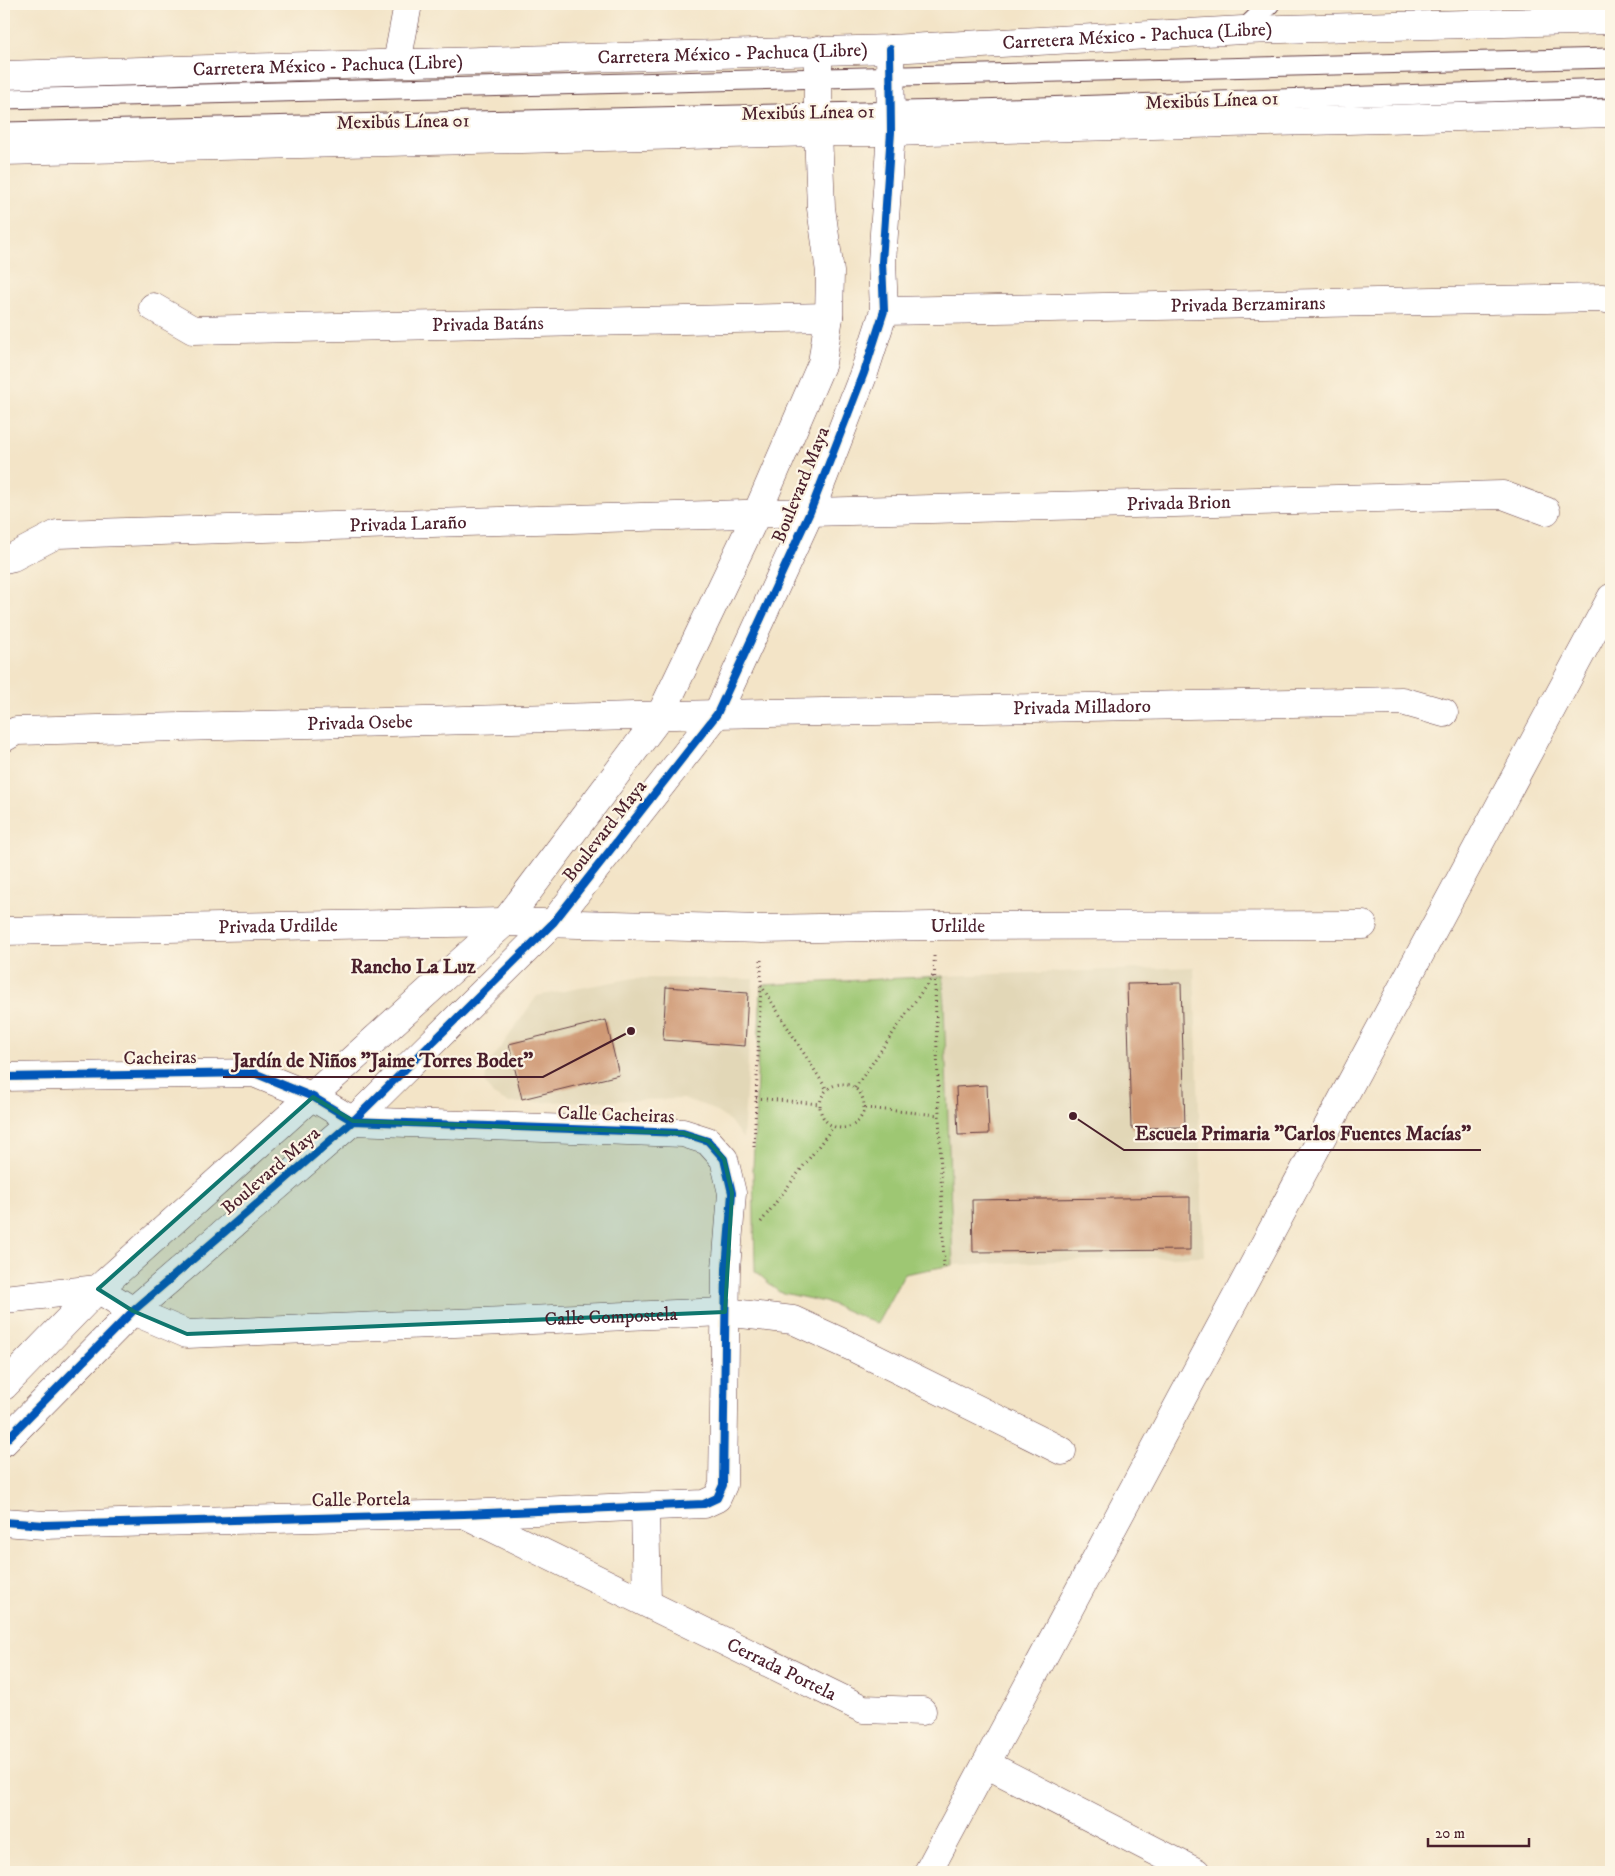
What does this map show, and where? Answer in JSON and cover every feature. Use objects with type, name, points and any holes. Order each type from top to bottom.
[{"type":"street","points":[[398,63],[408,4]]},
{"type":"street","name":"Carretera México - Pachuca (Libre)","points":[[4,75],[890,49],[1243,30],[1611,20]]},
{"type":"street","name":"Boulevard Maya","points":[[4,1442],[133,1311],[353,1121],[553,923],[717,714],[810,512],[864,373],[884,311],[882,262],[891,122],[890,49]]},
{"type":"street","name":"Boulevard Maya","points":[[4,1386],[98,1289],[313,1097],[504,922],[660,716],[757,513],[822,363],[829,317],[830,272],[821,208],[817,123],[818,50]]},
{"type":"street","points":[[4,151],[817,123],[1611,113]]},
{"type":"street","name":"Privada Berzamirans","points":[[884,311],[1602,298],[1611,300]]},
{"type":"street","name":"Privada Batáns","points":[[153,307],[193,330],[829,317]]},
{"type":"street","name":"Privada Brion","points":[[810,512],[1502,495],[1546,511]]},
{"type":"street","name":"Privada Laraño","points":[[8,558],[57,534],[810,512]]},
{"type":"street","points":[[928,1872],[1611,598]]},
{"type":"street","name":"Privada Milladoro","points":[[717,714],[1402,701],[1444,714]]},
{"type":"street","name":"Privada Osebe","points":[[4,738],[16,731],[717,714]]},
{"type":"street","name":"Privada Urdilde","points":[[4,931],[504,922],[553,923]]},
{"type":"street","name":"Urlilde","points":[[553,923],[762,929],[932,926],[1364,925]]},
{"type":"street","name":"Cacheiras","points":[[4,1077],[254,1073],[313,1097]]},
{"type":"street","name":"Calle Cacheiras","points":[[313,1097],[353,1121],[683,1133],[708,1141],[724,1159],[732,1193],[725,1312],[723,1485],[717,1498]]},
{"type":"street","points":[[4,1299],[98,1289]]},
{"type":"street","name":"Calle Compostela","points":[[98,1289],[133,1311],[187,1334],[725,1312],[793,1320],[852,1347],[1062,1451]]},
{"type":"street","name":"Calle Portela","points":[[4,1522],[44,1525],[645,1508],[704,1504],[717,1498]]},
{"type":"street","points":[[645,1508],[647,1603]]},
{"type":"street","name":"Cerrada Portela","points":[[464,1514],[863,1709],[922,1711]]},
{"type":"street","points":[[986,1764],[1196,1872]]},
{"type":"lane","points":[[1243,30],[1270,4]]},
{"type":"lane","name":"Mexibús Línea 01","points":[[4,99],[1611,58]]},
{"type":"lane","name":"Mexibús Línea 01","points":[[891,122],[1611,88]]},
{"type":"lane","name":"Mexibús Línea 01","points":[[4,132],[817,123]]},
{"type":"path","points":[[932,926],[944,1267]]},
{"type":"path","points":[[754,1150],[762,929]]},
{"type":"path","points":[[855,1088],[934,974]]},
{"type":"path","points":[[760,985],[827,1090]]},
{"type":"path","points":[[841,1084],[855,1088],[860,1094],[864,1108],[863,1115],[854,1125],[840,1129],[833,1127],[823,1117],[820,1104],[822,1096],[827,1090],[841,1084]]},
{"type":"path","points":[[756,1098],[820,1104]]},
{"type":"path","points":[[864,1108],[939,1114]]},
{"type":"path","points":[[756,1230],[833,1127]]},
{"type":"highlighted area","points":[[313,1097],[353,1121],[683,1133],[708,1141],[724,1159],[732,1193],[725,1312],[187,1334],[133,1311],[98,1289]]},
{"type":"shaded area","points":[[1194,967],[1204,1256],[953,1265],[943,976]]},
{"type":"shaded area","points":[[634,978],[753,979],[743,1139],[730,1121],[709,1107],[684,1099],[508,1103],[493,1095],[485,1083],[487,1067],[537,996]]},
{"type":"green space","points":[[943,976],[953,1265],[904,1274],[877,1324],[829,1303],[779,1292],[755,1271],[753,1168],[761,985]]},
{"type":"building","points":[[1181,983],[1185,1127],[1131,1128],[1127,984]]},
{"type":"building","points":[[666,987],[748,993],[745,1046],[663,1040]]},
{"type":"building","points":[[606,1020],[619,1075],[522,1099],[509,1044]]},
{"type":"building","points":[[987,1085],[989,1134],[958,1135],[956,1087]]},
{"type":"building","points":[[1190,1197],[1190,1250],[973,1252],[972,1200]]},
{"type":"cycle path","points":[[4,1442],[133,1311],[353,1121],[553,923],[717,714],[810,512],[864,373],[884,311],[882,262],[891,132],[890,49]]},
{"type":"cycle path","points":[[4,1077],[254,1073],[313,1097],[353,1121],[683,1133],[708,1141],[724,1159],[732,1193],[726,1269],[723,1485],[717,1498],[704,1504],[464,1514],[44,1525],[4,1522]]},
{"type":"place","name":"Jardín de Niños \"Jaime Torres Bodet\"","points":[[631,1031]]},
{"type":"place","name":"Escuela Primaria \"Carlos Fuentes Macías\"","points":[[1073,1116]]},
{"type":"district","name":"Rancho La Luz","points":[[413,967]]}]
